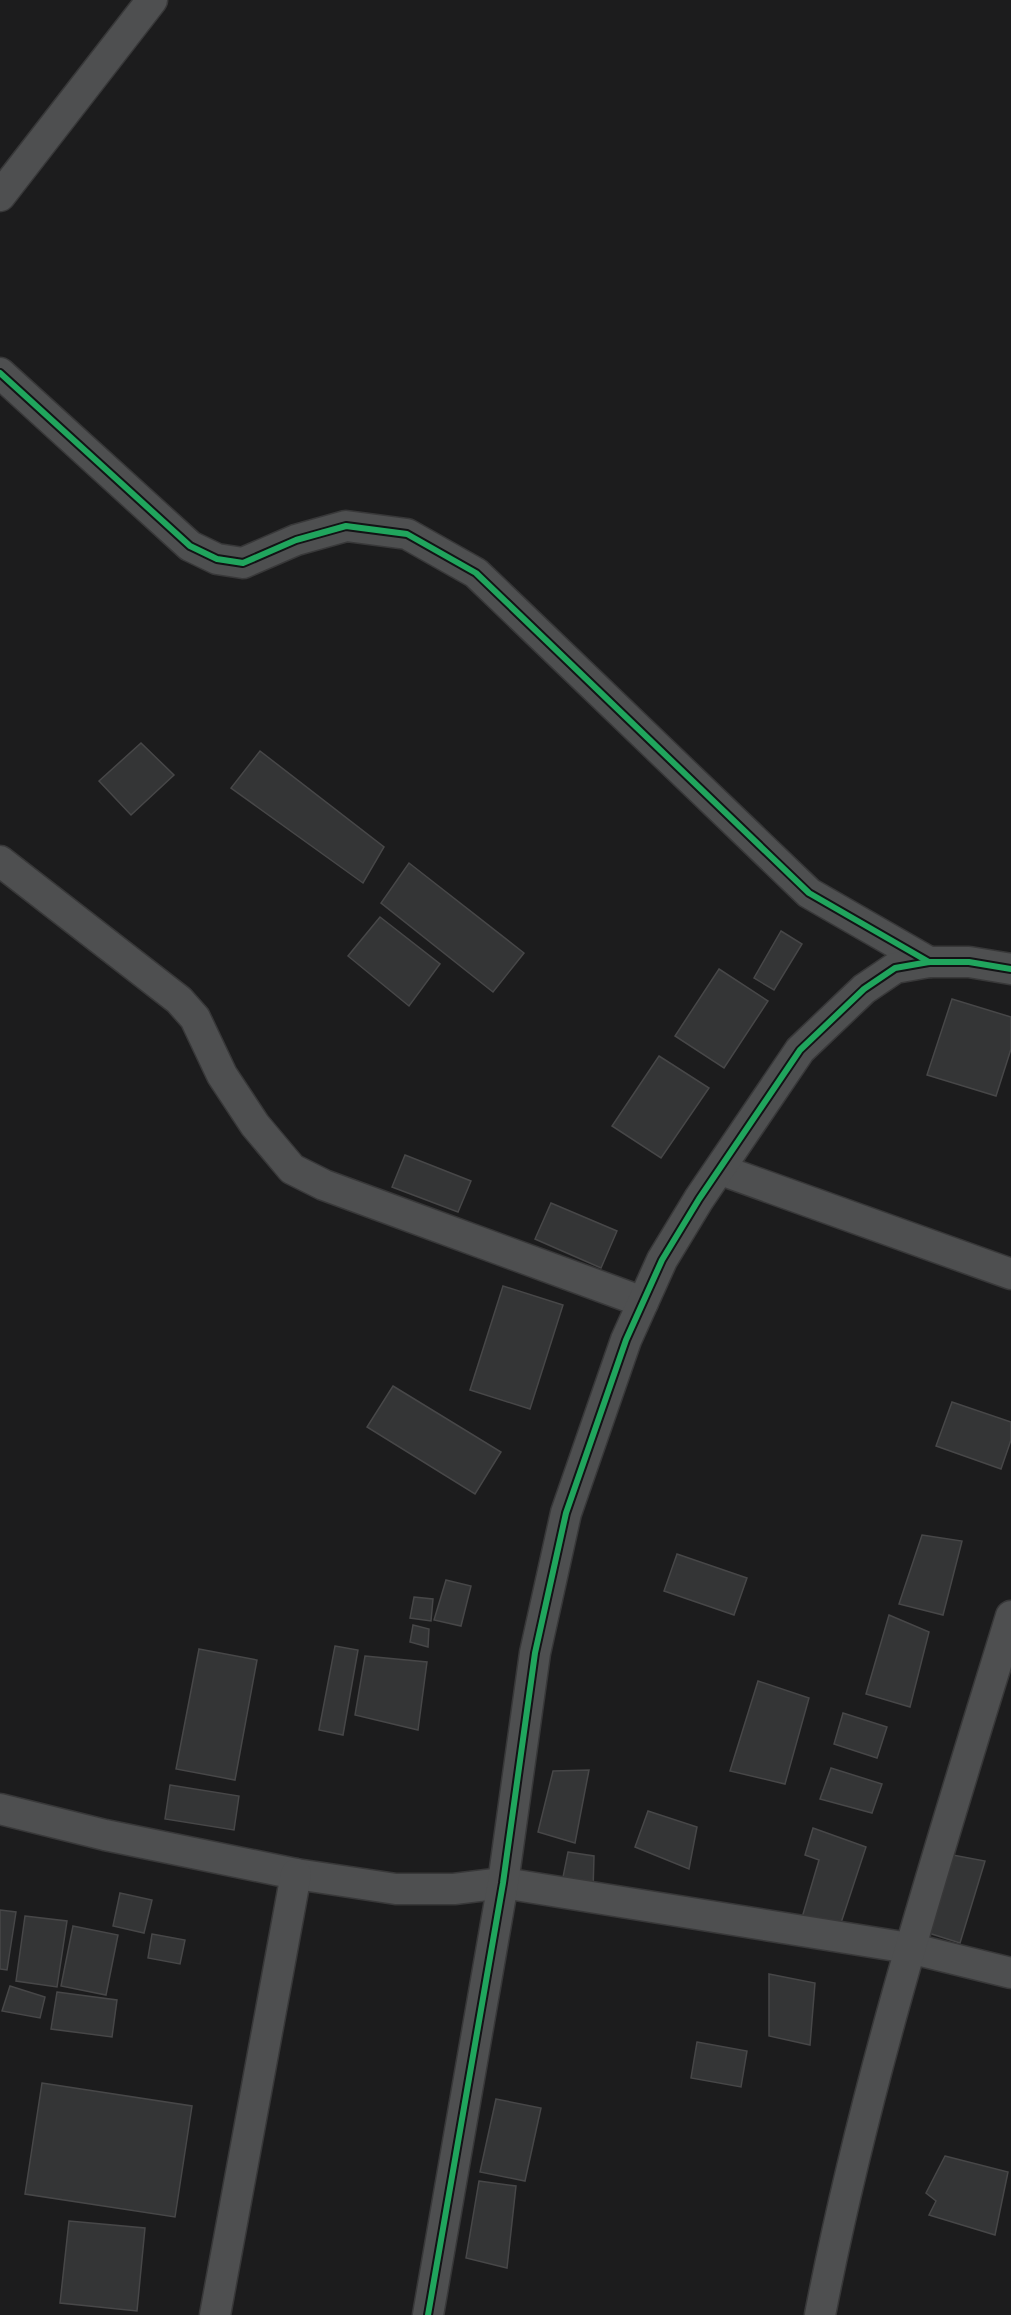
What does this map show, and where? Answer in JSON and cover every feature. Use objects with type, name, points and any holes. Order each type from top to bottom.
[{"type":"street","points":[[0,196],[152,0]]},
{"type":"street","points":[[0,374],[190,546],[217,559],[243,563],[296,540],[346,526],[407,534],[476,573],[809,893],[929,962]]},
{"type":"street","points":[[0,861],[179,1000],[195,1018],[222,1076],[255,1125],[292,1169],[324,1185],[643,1302]]},
{"type":"street","points":[[428,2315],[503,1883],[535,1653],[566,1513],[626,1340],[662,1260],[800,1050],[864,988],[895,968],[929,962],[969,962],[1011,969]]},
{"type":"street","points":[[721,1170],[1011,1274]]},
{"type":"street","points":[[820,2315],[839,2217],[909,1948],[1011,1616]]},
{"type":"street","points":[[0,1809],[105,1835],[296,1874],[396,1888],[454,1889],[503,1883],[909,1948],[1011,1973]]},
{"type":"street","points":[[215,2315],[296,1874]]},
{"type":"building","points":[[141,743],[174,775],[131,815],[99,781]]},
{"type":"building","points":[[260,751],[384,847],[363,883],[231,788]]},
{"type":"building","points":[[409,863],[524,953],[493,992],[381,903]]},
{"type":"building","points":[[380,917],[440,964],[409,1006],[348,956]]},
{"type":"building","points":[[781,931],[802,944],[774,990],[754,978]]},
{"type":"building","points":[[719,969],[768,1001],[724,1068],[675,1036]]},
{"type":"building","points":[[952,999],[1011,1017],[1011,1049],[996,1096],[927,1075]]},
{"type":"building","points":[[659,1056],[709,1088],[661,1158],[612,1126]]},
{"type":"building","points":[[405,1155],[471,1181],[458,1212],[392,1187]]},
{"type":"building","points":[[551,1203],[617,1231],[601,1268],[535,1239]]},
{"type":"building","points":[[503,1286],[563,1305],[530,1409],[470,1390]]},
{"type":"building","points":[[393,1386],[501,1452],[475,1494],[367,1427]]},
{"type":"building","points":[[952,1402],[1011,1422],[1011,1440],[1001,1469],[936,1446]]},
{"type":"building","points":[[922,1535],[962,1541],[943,1615],[899,1604]]},
{"type":"building","points":[[677,1554],[747,1578],[734,1615],[664,1591]]},
{"type":"building","points":[[446,1580],[471,1586],[461,1626],[434,1620]]},
{"type":"building","points":[[414,1597],[433,1599],[431,1621],[410,1618]]},
{"type":"building","points":[[889,1615],[929,1632],[910,1707],[866,1694]]},
{"type":"building","points":[[413,1625],[429,1629],[428,1647],[410,1642]]},
{"type":"building","points":[[335,1646],[358,1650],[343,1735],[319,1730]]},
{"type":"building","points":[[199,1649],[257,1660],[235,1780],[176,1769]]},
{"type":"building","points":[[365,1656],[427,1662],[418,1730],[355,1715]]},
{"type":"building","points":[[758,1681],[809,1698],[785,1784],[730,1771]]},
{"type":"building","points":[[843,1713],[887,1727],[877,1758],[834,1744]]},
{"type":"building","points":[[831,1768],[882,1784],[872,1813],[820,1799]]},
{"type":"building","points":[[589,1770],[575,1843],[538,1832],[553,1771]]},
{"type":"building","points":[[170,1785],[239,1796],[234,1830],[165,1819]]},
{"type":"building","points":[[648,1811],[697,1827],[689,1869],[635,1847]]},
{"type":"building","points":[[813,1828],[866,1847],[839,1929],[801,1921],[819,1860],[805,1855]]},
{"type":"building","points":[[568,1852],[594,1856],[593,1891],[561,1887]]},
{"type":"building","points":[[942,1853],[985,1861],[960,1943],[919,1930]]},
{"type":"building","points":[[120,1893],[152,1900],[144,1933],[113,1926]]},
{"type":"building","points":[[0,1910],[16,1912],[7,1970],[0,1969]]},
{"type":"building","points":[[25,1916],[67,1921],[57,1987],[16,1981]]},
{"type":"building","points":[[73,1926],[118,1935],[106,1995],[61,1986]]},
{"type":"building","points":[[152,1934],[185,1940],[180,1964],[148,1958]]},
{"type":"building","points":[[769,1974],[815,1983],[810,2045],[769,2036]]},
{"type":"building","points":[[10,1986],[45,1997],[40,2018],[2,2011]]},
{"type":"building","points":[[57,1992],[117,2000],[112,2037],[51,2029]]},
{"type":"building","points":[[697,2042],[747,2051],[741,2087],[691,2078]]},
{"type":"building","points":[[42,2083],[192,2106],[175,2217],[25,2194]]},
{"type":"building","points":[[496,2099],[541,2108],[525,2181],[480,2172]]},
{"type":"building","points":[[945,2156],[1008,2172],[995,2235],[929,2215],[936,2201],[926,2193]]},
{"type":"building","points":[[479,2181],[516,2186],[507,2268],[466,2258]]},
{"type":"building","points":[[69,2221],[145,2228],[137,2311],[60,2303]]},
{"type":"cycle path","points":[[0,373],[190,546],[217,559],[243,563],[296,540],[346,526],[407,534],[476,573],[809,893],[929,962]]},
{"type":"cycle path","points":[[428,2315],[503,1883],[535,1653],[566,1513],[626,1340],[662,1260],[699,1199],[800,1050],[864,989],[895,968],[929,962],[969,962],[1011,969]]}]
